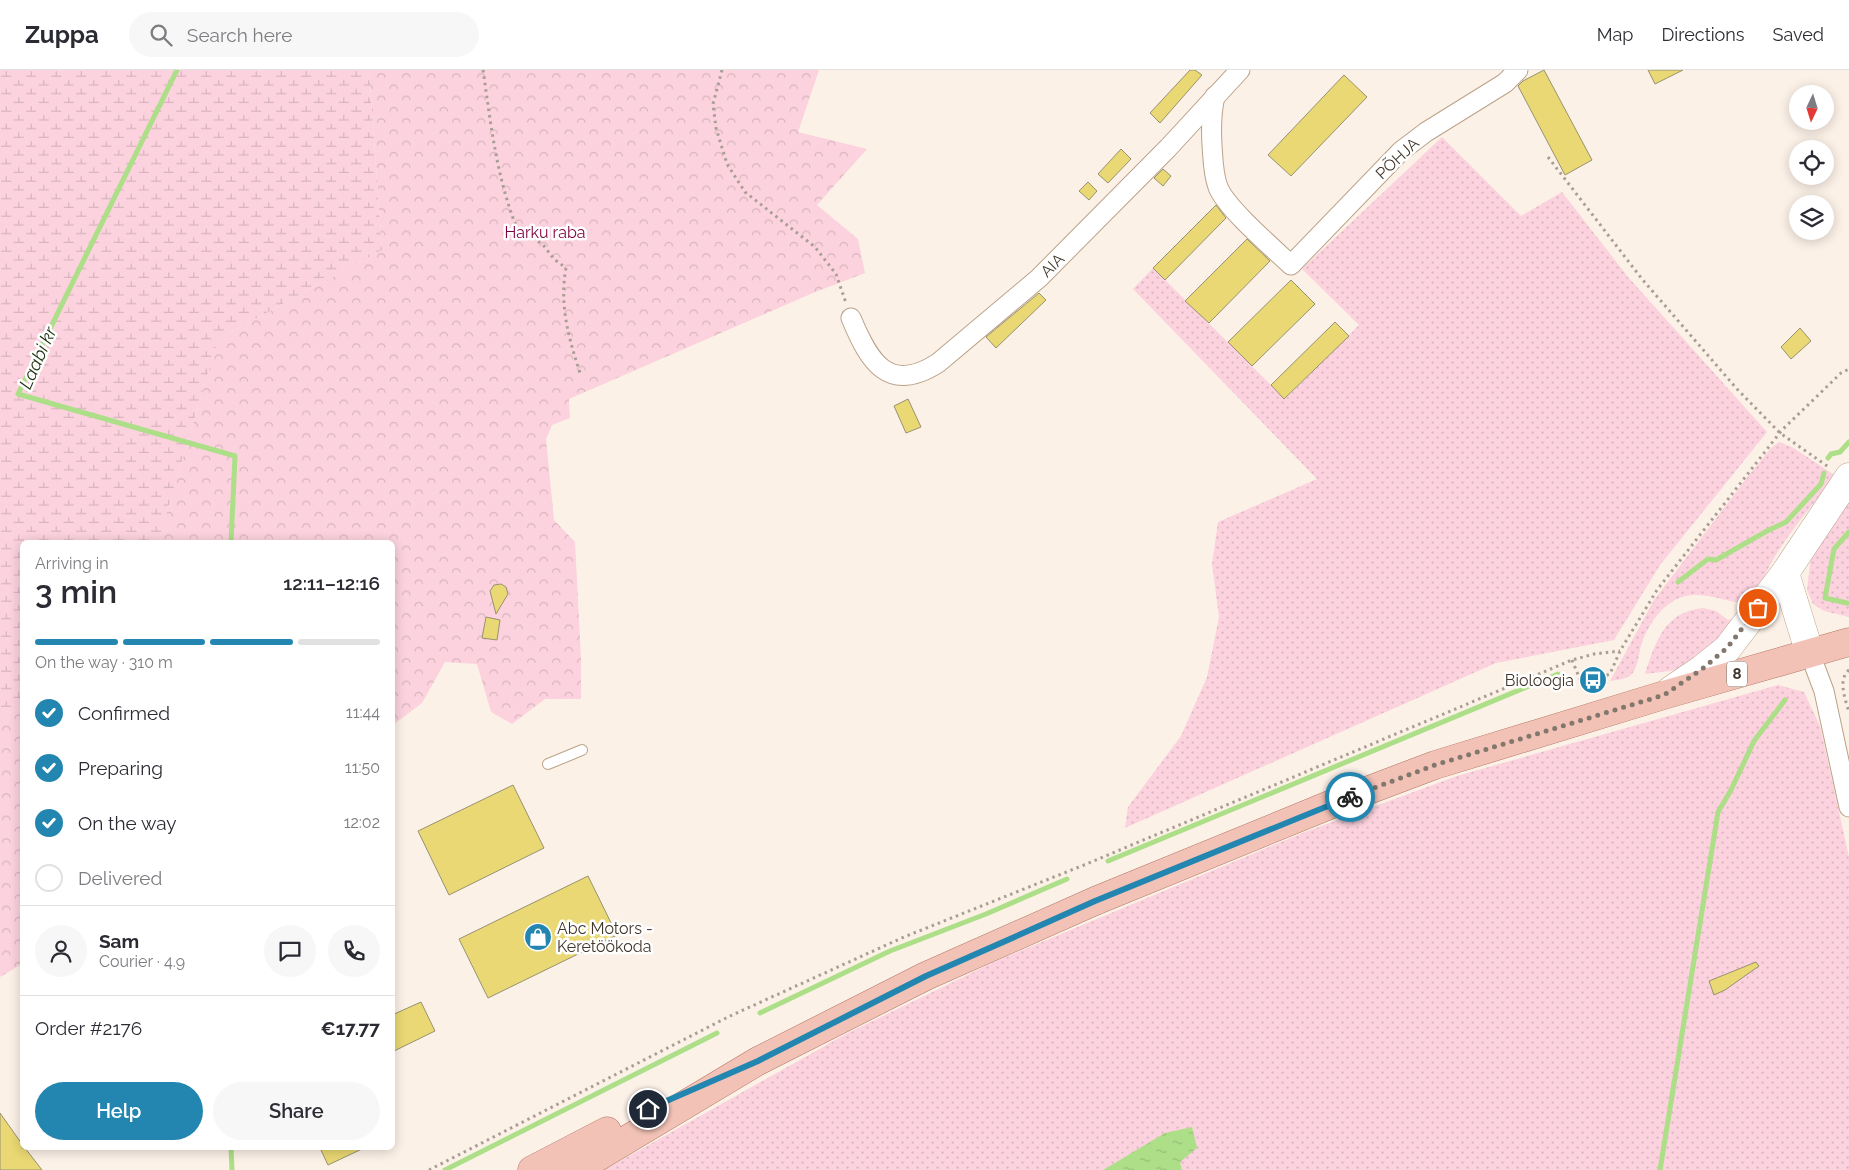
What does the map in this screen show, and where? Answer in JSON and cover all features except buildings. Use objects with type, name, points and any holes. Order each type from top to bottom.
[{"type":"main road","name":"8","points":[[532,1170],[648,1109],[758,1061],[926,976],[1095,901],[1332,804],[1435,765],[1664,695],[1849,642]]},
{"type":"main road","name":"8","points":[[576,1170],[758,1061]]},
{"type":"street","name":"AIA","points":[[852,318],[870,356],[880,368],[891,374],[906,376],[928,370],[1038,278],[1168,148],[1240,70]]},
{"type":"street","name":"PÕHJA","points":[[1215,96],[1211,111],[1211,129],[1213,166],[1218,187],[1232,208],[1291,265],[1401,151],[1426,132],[1505,83],[1518,70]]},
{"type":"street","points":[[1664,695],[1702,669],[1727,648],[1785,573],[1848,478]]},
{"type":"street","points":[[1785,573],[1810,654],[1824,691],[1849,807]]},
{"type":"lane","points":[[548,764],[582,750]]},
{"type":"path","points":[[483,70],[502,183],[513,219],[519,233],[534,238],[544,246],[554,259],[566,268],[563,292],[566,324],[580,373]]},
{"type":"path","points":[[722,70],[713,104],[716,128],[727,164],[745,192],[815,247],[836,274],[852,318]]},
{"type":"path","points":[[1548,157],[1642,279],[1737,389],[1780,433],[1848,478]]},
{"type":"path","points":[[1572,660],[1582,684],[1610,674],[1620,651],[1657,590],[1780,433],[1840,373],[1849,369]]},
{"type":"path","points":[[429,1170],[730,1016],[895,941],[1084,865],[1572,660],[1594,654],[1620,651]]},
{"type":"path","points":[[1849,670],[1844,674],[1842,682],[1849,713]]},
{"type":"green space","points":[[0,70],[369,70],[382,250],[218,339],[159,540],[20,540],[20,708],[0,716]]},
{"type":"green space","name":"Harku raba","points":[[369,70],[819,70],[798,132],[867,149],[817,205],[858,239],[865,273],[813,293],[569,399],[570,418],[552,425],[546,439],[554,520],[575,542],[581,658],[581,699],[545,699],[512,724],[491,712],[477,664],[445,662],[422,703],[395,723],[395,540],[159,540],[218,339],[382,250]]},
{"type":"green space","points":[[1442,137],[1521,216],[1562,192],[1628,277],[1767,432],[1660,565],[1614,640],[1496,663],[1125,828],[1128,807],[1181,736],[1207,677],[1219,617],[1212,564],[1218,522],[1317,479],[1133,289],[1153,268],[1285,399],[1359,325],[1302,269]]},
{"type":"green space","points":[[1779,442],[1792,447],[1836,476],[1784,543],[1756,592],[1742,603],[1699,595],[1684,596],[1675,600],[1660,612],[1644,636],[1637,664],[1632,674],[1625,678],[1610,681],[1654,600],[1746,479],[1771,448]]},
{"type":"green space","points":[[1849,497],[1849,617],[1824,611],[1813,604],[1807,590],[1811,556]]},
{"type":"green space","points":[[1703,608],[1716,611],[1728,620],[1739,617],[1718,644],[1677,670],[1645,674],[1653,650],[1670,622],[1679,615]]},
{"type":"green space","points":[[1778,685],[1804,692],[1820,726],[1849,857],[1849,1170],[1182,1170],[1180,1162],[1123,1158],[1103,1170],[604,1170],[846,1034],[996,961],[1305,832],[1457,776]]},
{"type":"green space","points":[[20,708],[20,965],[0,977],[0,716]]},
{"type":"water","points":[[1192,1127],[1197,1148],[1180,1162],[1182,1170],[1103,1170],[1165,1133]]},
{"type":"waterway","name":"Laabi kr","points":[[177,70],[18,394],[235,456],[231,540]]},
{"type":"waterway","points":[[1828,458],[1831,454],[1840,452],[1849,442]]},
{"type":"waterway","points":[[1678,582],[1708,559],[1716,560],[1786,522],[1821,484],[1824,473]]},
{"type":"waterway","points":[[1847,603],[1825,598],[1834,549],[1849,532]]},
{"type":"waterway","points":[[1108,861],[1558,674]]},
{"type":"waterway","points":[[1660,1170],[1718,812],[1731,790],[1754,741],[1785,700]]},
{"type":"waterway","points":[[760,1013],[890,951],[986,914],[1067,879]]},
{"type":"waterway","points":[[445,1170],[717,1033]]},
{"type":"waterway","points":[[231,1150],[232,1170]]},
{"type":"way so far","points":[[1350,797],[1435,765],[1664,695],[1702,669],[1727,648],[1758,608]]},
{"type":"place","name":"Bioloogia","points":[[1593,680]]},
{"type":"place","name":"Abc Motors - Keretöökoda","points":[[538,937]]},
{"type":"route","points":[[648,1109],[758,1061],[926,976],[1095,901],[1350,797]]}]
